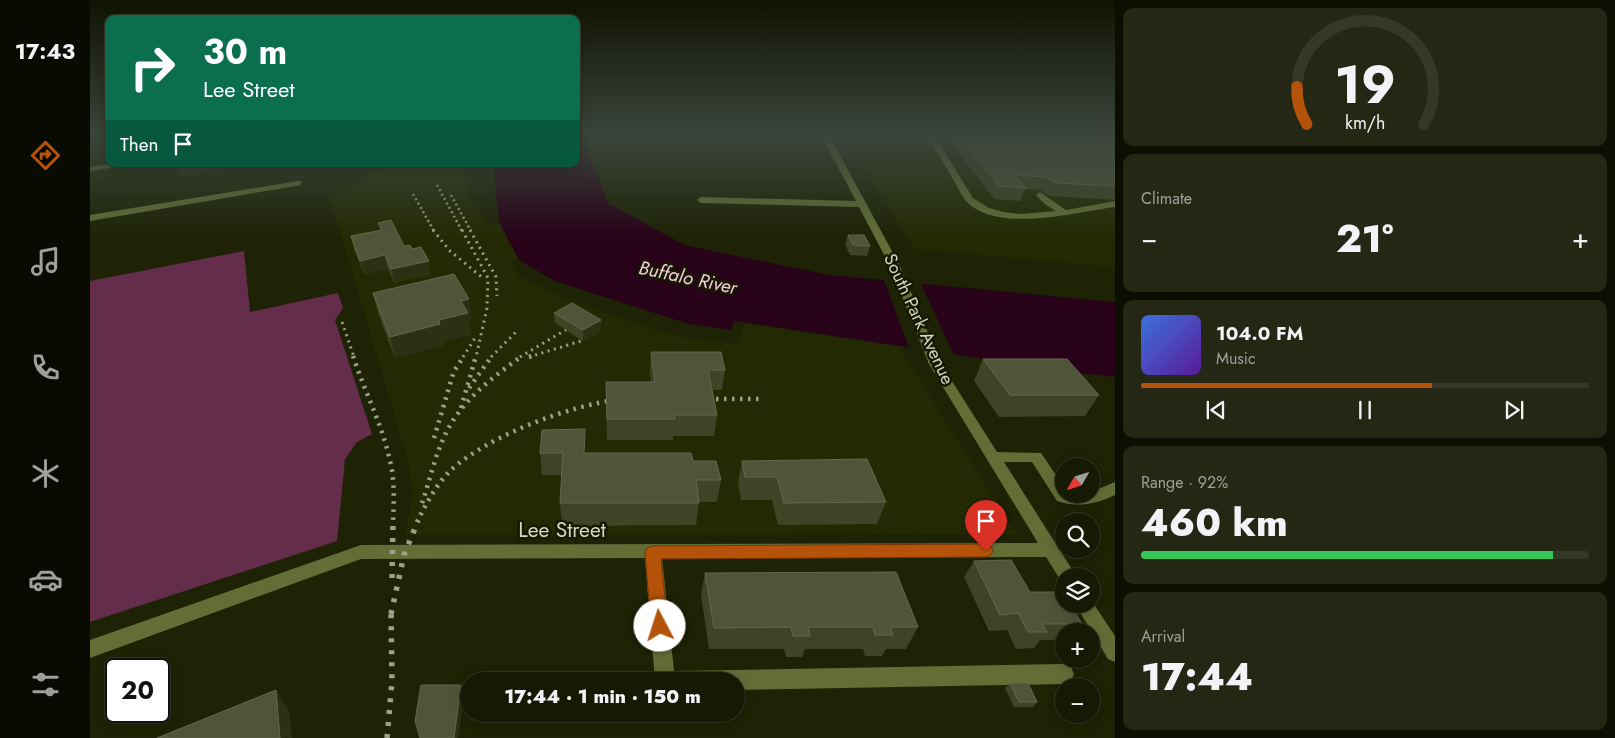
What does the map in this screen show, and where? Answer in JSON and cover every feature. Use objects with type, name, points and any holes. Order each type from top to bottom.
[{"type":"street","name":"South Park Avenue","points":[[843,169],[895,266],[935,364],[1062,568]]},
{"type":"street","points":[[951,169],[970,200],[977,206],[1012,216],[1036,216],[1115,204]]},
{"type":"street","points":[[90,218],[298,183]]},
{"type":"street","points":[[1040,194],[1048,204],[1064,212]]},
{"type":"street","points":[[701,200],[862,204]]},
{"type":"street","points":[[992,457],[1036,457],[1062,497],[1095,498],[1115,488]]},
{"type":"street","name":"Lee Street","points":[[90,648],[361,552],[653,553],[1050,550]]},
{"type":"street","points":[[653,553],[665,681],[1064,674]]},
{"type":"street","points":[[1090,613],[1115,653]]},
{"type":"shaded area","points":[[383,169],[466,169],[468,195],[487,225],[499,222],[519,260],[509,262],[519,276],[566,299],[673,335],[706,341],[740,344],[744,323],[901,347],[904,355],[1016,534],[405,535],[413,496],[408,460],[330,198]]},
{"type":"shaded area","points":[[864,169],[1115,169],[1115,267],[915,249]]},
{"type":"shaded area","points":[[244,251],[250,312],[338,293],[343,308],[335,320],[372,434],[357,442],[345,459],[337,541],[90,622],[90,281]]},
{"type":"water","name":"Buffalo River","points":[[494,169],[595,169],[608,203],[684,245],[829,275],[1115,302],[1115,377],[735,321],[731,330],[689,324],[555,281],[519,260],[499,222]]},
{"type":"pier","points":[[883,278],[920,282],[955,357],[910,350]]},
{"type":"building","points":[[986,169],[1115,169],[1115,186],[1056,183],[1045,177],[1014,175],[1026,188],[999,186]]},
{"type":"building","points":[[391,220],[404,246],[410,245],[412,249],[421,247],[429,261],[391,269],[385,255],[360,261],[351,236],[382,230],[378,223]]},
{"type":"building","points":[[848,235],[864,235],[870,246],[853,245]]},
{"type":"building","points":[[454,274],[469,299],[461,301],[468,313],[439,320],[440,324],[390,337],[373,293]]},
{"type":"building","points":[[572,303],[601,320],[583,330],[554,313]]},
{"type":"building","points":[[651,352],[721,352],[725,370],[708,370],[717,415],[674,415],[675,419],[607,419],[606,382],[655,382]]},
{"type":"building","points":[[983,359],[1067,359],[1099,395],[1010,395]]},
{"type":"building","points":[[585,429],[584,453],[691,453],[693,461],[716,461],[721,480],[696,480],[699,503],[560,503],[563,453],[540,453],[542,430]]},
{"type":"building","points":[[867,459],[886,502],[784,503],[777,477],[745,477],[742,461]]},
{"type":"building","points":[[1011,560],[1030,592],[1055,592],[1055,613],[1075,613],[1081,623],[1042,624],[1047,632],[1028,632],[1018,613],[1000,615],[974,561]]},
{"type":"building","points":[[896,572],[918,627],[890,627],[893,635],[875,635],[873,627],[808,627],[810,636],[793,636],[791,627],[714,628],[705,573]]},
{"type":"building","points":[[1010,683],[1028,683],[1037,702],[1019,702]]},
{"type":"building","points":[[421,685],[460,685],[454,738],[420,738],[415,721]]},
{"type":"building","points":[[276,690],[280,738],[157,738]]},
{"type":"railway","points":[[437,185],[462,231]]},
{"type":"railway","points":[[413,194],[434,231]]},
{"type":"railway","points":[[451,195],[471,231]]},
{"type":"railway","points":[[433,230],[450,251],[484,279]]},
{"type":"railway","points":[[462,230],[488,278],[487,308],[476,357]]},
{"type":"railway","points":[[470,230],[496,277],[497,296]]},
{"type":"railway","points":[[342,322],[354,357]]},
{"type":"railway","points":[[520,357],[577,323]]},
{"type":"railway","points":[[492,356],[517,331]]},
{"type":"railway","points":[[463,357],[477,335]]},
{"type":"railway","points":[[532,356],[529,357],[581,341]]},
{"type":"railway","points":[[353,356],[386,444],[394,489],[393,522]]},
{"type":"railway","points":[[434,438],[454,371],[464,356]]},
{"type":"railway","points":[[461,408],[476,356]]},
{"type":"railway","points":[[469,388],[492,356]]},
{"type":"railway","points":[[422,503],[439,450],[453,421],[479,390],[522,356]]},
{"type":"railway","points":[[417,522],[445,476],[466,458],[485,446],[507,434],[555,415],[601,402],[621,399]]},
{"type":"railway","points":[[700,399],[764,399]]},
{"type":"railway","points":[[392,578],[393,521]]},
{"type":"railway","points":[[391,614],[404,555],[418,521]]},
{"type":"railway","points":[[391,608],[391,614]]},
{"type":"railway","points":[[387,738],[392,681],[391,614]]},
{"type":"route","points":[[660,626],[653,553],[986,551]]}]
